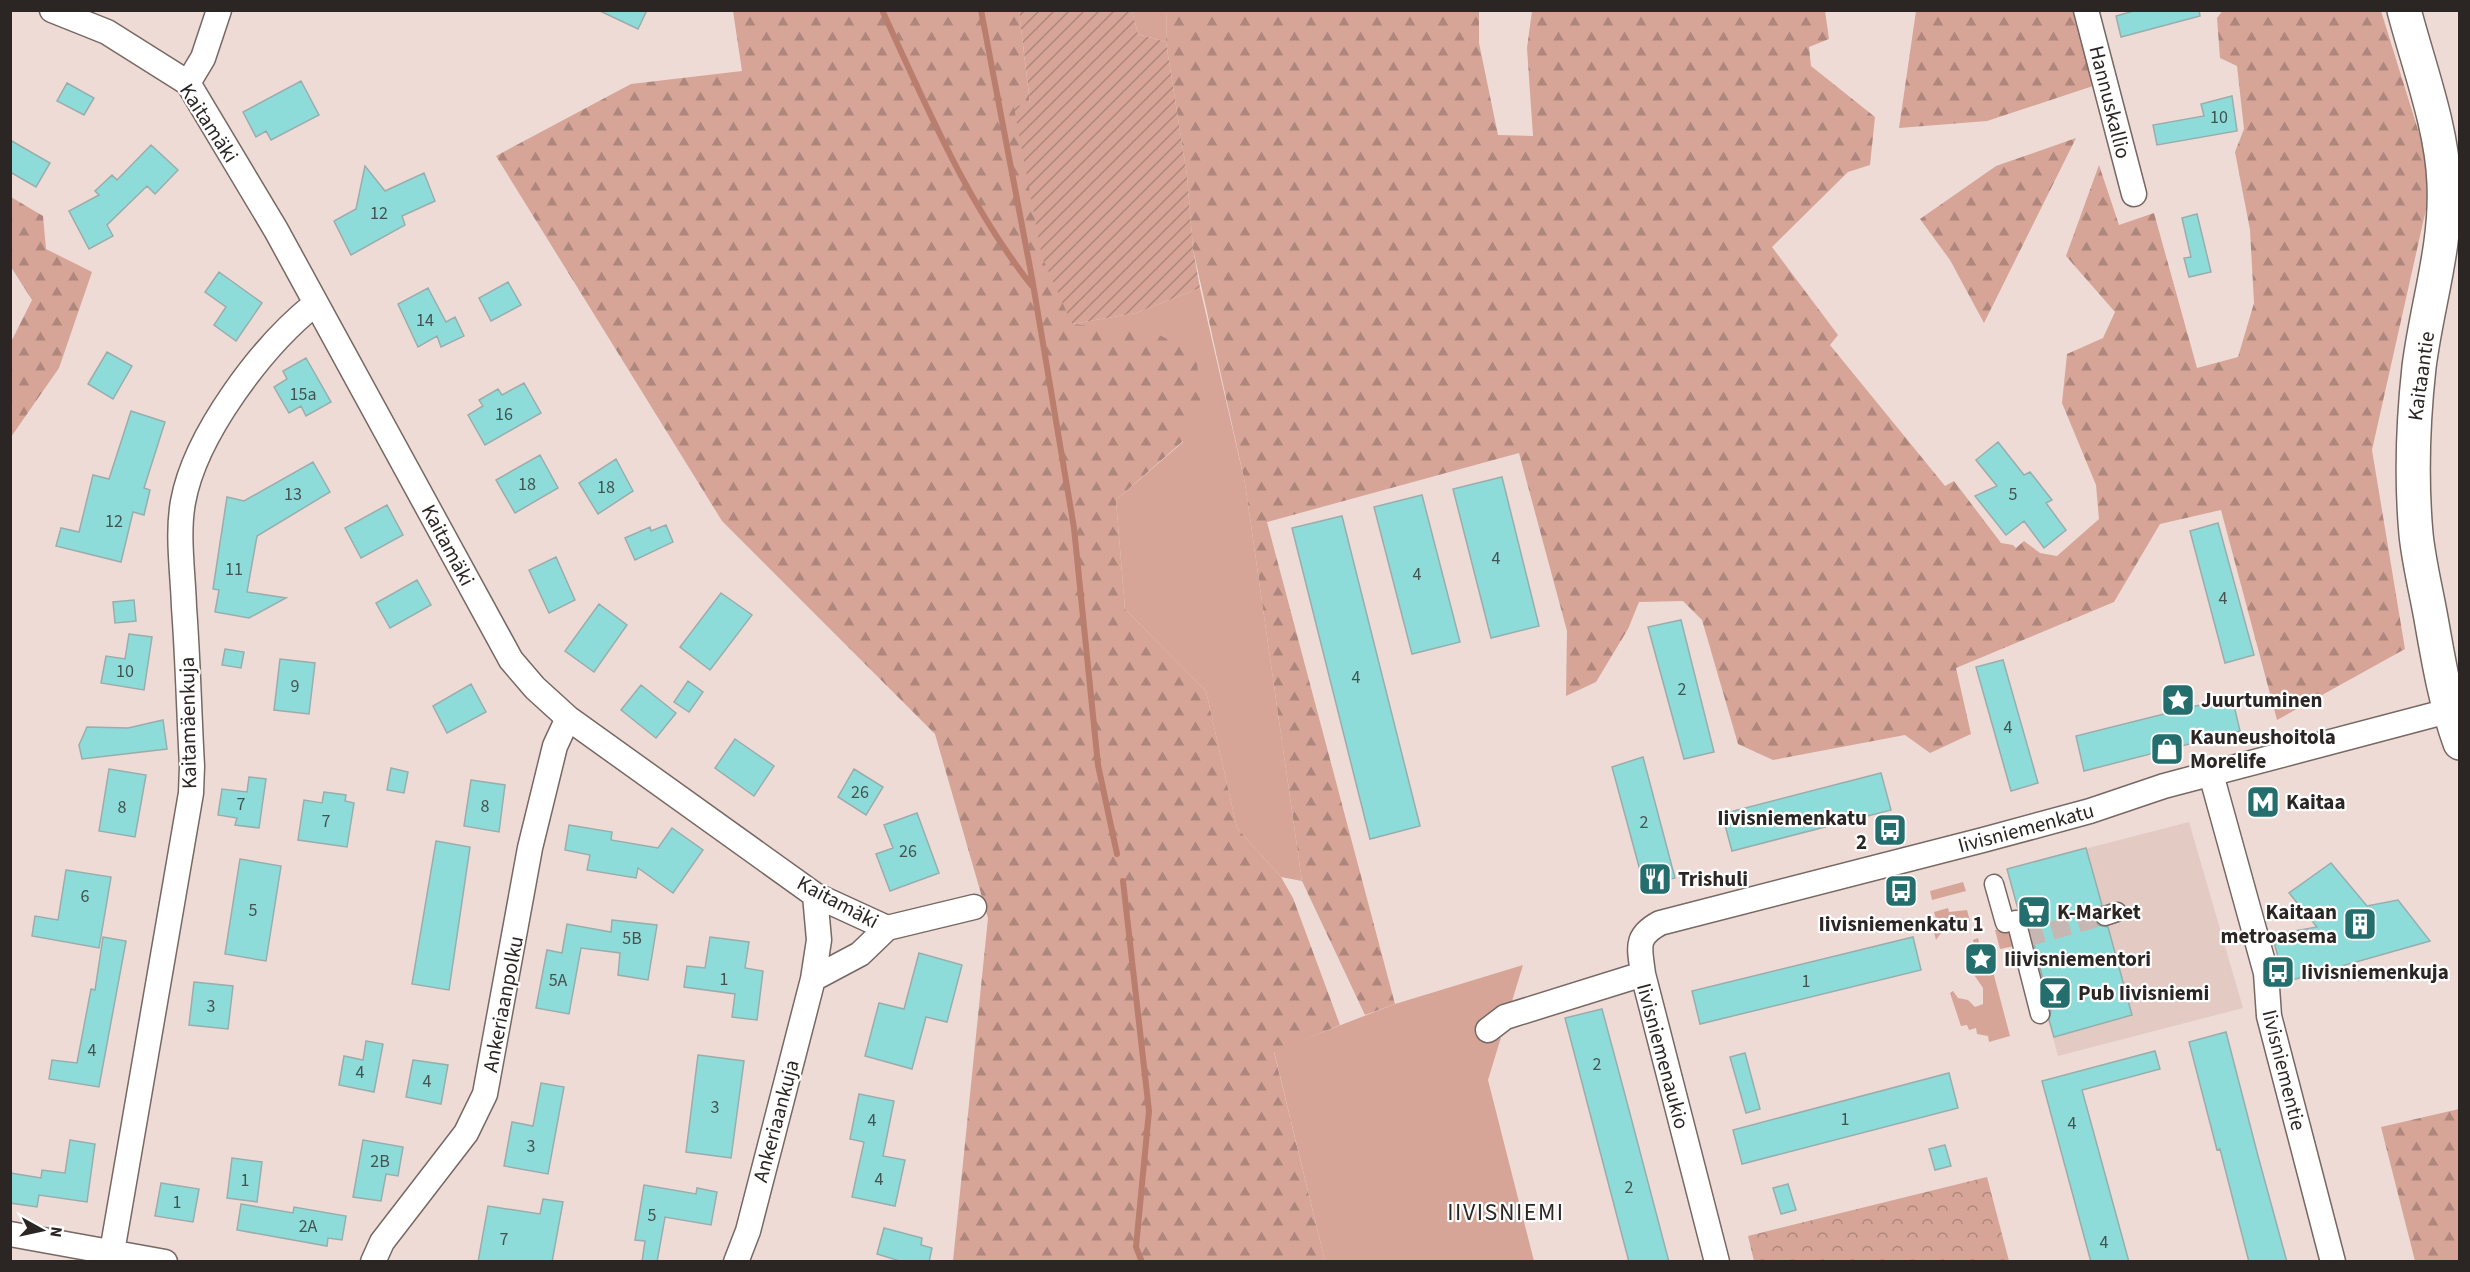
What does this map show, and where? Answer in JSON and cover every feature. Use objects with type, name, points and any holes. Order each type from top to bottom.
[{"type":"main road","name":"Kaitaantie","points":[[2404,10],[2438,139],[2444,181],[2442,245],[2420,364],[2413,434],[2416,537],[2448,711],[2460,743]]},
{"type":"street","name":"Kaitamäki","points":[[52,10],[107,32],[188,83],[276,230],[511,660],[535,688],[568,718],[815,895],[887,928],[974,907]]},
{"type":"street","points":[[188,83],[203,58],[219,10]]},
{"type":"street","name":"Hannuskallio","points":[[2086,10],[2134,194]]},
{"type":"street","name":"Kaitamäenkuja","points":[[112,1252],[190,793],[192,766],[181,545],[182,505],[186,486],[206,437],[222,412],[291,322],[315,304]]},
{"type":"street","name":"Iivisniemenkatu","points":[[1643,974],[1640,942],[1646,930],[1660,923],[2090,812],[2164,786],[2448,711]]},
{"type":"street","name":"Ankeriaanpolku","points":[[373,1262],[382,1242],[466,1133],[485,1094],[530,848],[555,746],[568,718]]},
{"type":"street","name":"Iivisniementie","points":[[2211,774],[2266,973],[2269,1016],[2333,1262]]},
{"type":"street","points":[[1994,884],[2005,923],[2016,920],[2024,939],[2040,1014]]},
{"type":"street","name":"Ankeriaankuja","points":[[736,1262],[748,1231],[813,979],[819,940],[815,895]]},
{"type":"street","points":[[813,979],[860,954],[887,928]]},
{"type":"street","name":"Iivisniemenaukio","points":[[1488,1030],[1505,1017],[1643,974],[1717,1262]]},
{"type":"street","points":[[10,1234],[165,1262]]},
{"type":"shaded area","points":[[2189,822],[2243,1008],[2058,1056],[2007,869]]},
{"type":"green space","points":[[2223,10],[2381,11],[2433,178],[2372,450],[2405,649],[2277,720],[2221,510],[2160,524],[2114,602],[1956,668],[1971,734],[1930,753],[1905,735],[1773,760],[1738,744],[1702,620],[1683,601],[1639,602],[1628,629],[1596,682],[1566,696],[1567,631],[1519,453],[1267,522],[1395,1004],[1365,1015],[1302,881],[1245,483],[1193,249],[1187,175],[1166,42],[1167,11],[1479,11],[1479,43],[1498,135],[1533,136],[1527,48],[1532,11],[1825,11],[1829,39],[1809,47],[1811,66],[1875,117],[1870,165],[1848,172],[1772,247],[1838,335],[1830,345],[1945,486],[1954,481],[2001,543],[2013,545],[2016,548],[2024,541],[2040,553],[2057,556],[2099,519],[2096,485],[2062,403],[2067,354],[2103,338],[2115,312],[2066,256],[2099,165],[2119,225],[2154,213],[2197,368],[2238,357],[2254,303],[2250,230],[2235,152],[2244,129],[2237,66],[2220,58],[2217,18]]},
{"type":"green space","points":[[733,11],[1019,11],[1030,104],[1015,107],[1072,324],[1153,332],[1196,353],[1201,400],[1182,442],[1116,500],[1125,609],[1206,691],[1237,828],[1281,877],[1293,898],[1340,1025],[1274,1052],[1325,1261],[953,1261],[988,918],[935,734],[722,521],[496,156],[631,84],[742,71]]},
{"type":"green space","points":[[1019,11],[1132,11],[1138,34],[1166,42],[1187,175],[1193,249],[1200,288],[1136,313],[1072,324],[1042,257],[1014,107],[1030,103]]},
{"type":"green space","points":[[1132,11],[1167,11],[1166,42],[1138,34]]},
{"type":"green space","points":[[1916,11],[2074,11],[2093,86],[1987,121],[1899,128]]},
{"type":"green space","points":[[2076,138],[1984,323],[1950,260],[1920,219],[1996,166]]},
{"type":"green space","points":[[11,197],[43,216],[46,249],[92,272],[59,368],[11,437],[11,342],[32,300],[11,267]]},
{"type":"green space","points":[[1200,288],[1245,483],[1302,881],[1281,877],[1237,828],[1206,691],[1125,609],[1116,500],[1183,442],[1072,324],[1136,313]]},
{"type":"green space","points":[[1963,882],[1966,891],[1932,900],[1930,891]]},
{"type":"green space","points":[[1948,908],[1949,912],[1967,910],[1970,921],[1959,919],[1946,926],[1945,932],[1941,933],[1936,940],[1934,932],[1939,930],[1934,912]]},
{"type":"green space","points":[[2009,926],[2014,946],[2000,949],[1995,930]]},
{"type":"green space","points":[[1978,938],[1981,950],[1987,949],[2010,1036],[1989,1042],[1988,1036],[1977,1034],[1976,1028],[1969,1030],[1967,1025],[1961,1026],[1950,993],[1953,991],[1958,998],[1968,1000],[1975,1007],[1983,1004],[1983,988],[1968,966],[1976,955],[1973,940]]},
{"type":"green space","points":[[1523,965],[1488,1080],[1534,1261],[1325,1261],[1274,1051],[1395,1004]]},
{"type":"green space","points":[[2459,1109],[2459,1261],[2415,1261],[2381,1127]]},
{"type":"green space","points":[[1987,1177],[2009,1261],[1754,1261],[1748,1236]]},
{"type":"building","points":[[598,10],[647,10],[638,29]]},
{"type":"building","points":[[2137,10],[2199,10],[2200,16],[2121,37],[2116,16]]},
{"type":"building","points":[[301,81],[319,115],[271,140],[266,131],[256,137],[243,112]]},
{"type":"building","points":[[67,83],[94,98],[84,115],[57,101]]},
{"type":"building","points":[[2232,96],[2237,131],[2157,145],[2153,125],[2204,116],[2201,104]]},
{"type":"building","points":[[10,140],[50,163],[36,187],[10,172]]},
{"type":"building","points":[[151,145],[178,170],[155,194],[147,186],[107,225],[113,236],[89,249],[69,211],[99,195],[95,191],[112,175],[117,180]]},
{"type":"building","points":[[365,166],[385,191],[424,173],[435,201],[402,216],[405,225],[351,255],[334,221],[356,209]]},
{"type":"building","points":[[2197,214],[2211,272],[2189,277],[2184,258],[2191,257],[2182,218]]},
{"type":"building","points":[[219,272],[262,303],[236,341],[214,325],[226,307],[205,292]]},
{"type":"building","points":[[508,282],[521,305],[491,321],[479,298]]},
{"type":"building","points":[[428,288],[446,322],[455,317],[464,336],[441,347],[437,336],[418,347],[398,304]]},
{"type":"building","points":[[107,352],[132,366],[113,399],[88,384]]},
{"type":"building","points":[[306,358],[331,402],[306,416],[301,406],[289,413],[274,387],[287,379],[283,371]]},
{"type":"building","points":[[524,383],[541,413],[485,445],[468,415],[483,406],[479,400],[498,389],[502,395]]},
{"type":"building","points":[[131,411],[165,422],[144,488],[150,490],[144,515],[133,512],[121,562],[56,546],[61,528],[79,532],[93,475],[109,479]]},
{"type":"building","points":[[1998,442],[2024,475],[2030,472],[2052,500],[2046,503],[2066,530],[2044,548],[2024,521],[2006,535],[1975,496],[1997,486],[1976,460]]},
{"type":"building","points":[[540,455],[558,488],[515,513],[496,480]]},
{"type":"building","points":[[616,459],[633,491],[598,514],[579,483]]},
{"type":"building","points":[[313,462],[330,492],[257,536],[247,592],[286,598],[249,618],[215,612],[219,590],[213,589],[227,497],[244,501]]},
{"type":"building","points":[[1502,477],[1539,626],[1491,638],[1453,489]]},
{"type":"building","points":[[1422,495],[1460,642],[1412,654],[1374,507]]},
{"type":"building","points":[[387,505],[403,535],[361,558],[345,528]]},
{"type":"building","points":[[1342,516],[1420,826],[1370,839],[1292,528]]},
{"type":"building","points":[[2218,523],[2254,655],[2225,663],[2190,531]]},
{"type":"building","points":[[666,525],[673,542],[635,560],[625,538],[650,527],[651,531]]},
{"type":"building","points":[[556,557],[575,600],[549,613],[529,570]]},
{"type":"building","points":[[417,580],[431,605],[390,628],[376,603]]},
{"type":"building","points":[[721,593],[752,615],[710,670],[680,647]]},
{"type":"building","points":[[134,600],[136,621],[115,623],[113,602]]},
{"type":"building","points":[[599,604],[627,625],[594,672],[565,651]]},
{"type":"building","points":[[1681,620],[1714,752],[1684,759],[1648,627]]},
{"type":"building","points":[[129,634],[152,637],[144,690],[101,683],[106,656],[125,659]]},
{"type":"building","points":[[225,649],[244,652],[241,668],[222,665]]},
{"type":"building","points":[[280,659],[315,663],[309,714],[274,710]]},
{"type":"building","points":[[2003,660],[2038,783],[2011,791],[1976,667]]},
{"type":"building","points":[[688,681],[703,692],[689,712],[674,702]]},
{"type":"building","points":[[471,684],[486,712],[447,733],[433,706]]},
{"type":"building","points":[[641,685],[676,713],[656,738],[621,710]]},
{"type":"building","points":[[2232,697],[2240,731],[2084,771],[2076,736]]},
{"type":"building","points":[[163,720],[167,749],[82,759],[79,745],[87,727],[128,728]]},
{"type":"building","points":[[735,739],[774,766],[754,796],[715,768]]},
{"type":"building","points":[[1643,757],[1675,878],[1644,885],[1612,767]]},
{"type":"building","points":[[391,768],[408,772],[404,793],[387,790]]},
{"type":"building","points":[[109,769],[146,775],[135,837],[99,831]]},
{"type":"building","points":[[854,769],[883,787],[866,815],[838,797]]},
{"type":"building","points":[[1881,773],[1891,810],[1732,851],[1722,814]]},
{"type":"building","points":[[249,777],[266,779],[259,828],[235,825],[237,818],[218,815],[222,789],[247,792]]},
{"type":"building","points":[[471,780],[505,785],[499,832],[464,826]]},
{"type":"building","points":[[324,792],[346,795],[345,801],[354,803],[347,847],[298,840],[304,800],[322,803]]},
{"type":"building","points":[[917,813],[939,873],[890,891],[876,854],[893,848],[884,825]]},
{"type":"building","points":[[569,825],[612,832],[611,840],[658,848],[672,828],[703,850],[673,893],[638,868],[636,878],[587,870],[590,855],[565,850]]},
{"type":"building","points":[[436,841],[470,847],[449,990],[412,984]]},
{"type":"building","points":[[2086,848],[2102,905],[2096,909],[2094,919],[2098,925],[2108,927],[2132,1015],[2054,1037],[2049,1020],[2051,1011],[2027,917],[2018,909],[2007,869]]},
{"type":"building","points":[[240,859],[281,866],[266,961],[225,954]]},
{"type":"building","name":"Kaitaan metroasema","points":[[2331,863],[2367,906],[2398,900],[2430,941],[2285,982],[2272,935],[2317,927],[2289,893]]},
{"type":"building","points":[[66,870],[111,877],[99,948],[32,936],[35,916],[58,920]]},
{"type":"building","points":[[612,920],[657,925],[648,980],[618,975],[620,953],[581,948],[569,1014],[536,1008],[547,950],[562,953],[567,924],[611,932]]},
{"type":"building","points":[[103,937],[126,941],[99,1087],[49,1079],[52,1060],[77,1063],[91,989],[95,990]]},
{"type":"building","points":[[710,937],[749,942],[745,968],[763,971],[757,1020],[732,1017],[735,994],[684,987],[687,966],[705,968]]},
{"type":"building","points":[[1913,937],[1921,970],[1700,1024],[1692,991]]},
{"type":"building","points":[[919,953],[962,965],[947,1022],[926,1017],[912,1069],[865,1056],[879,1003],[904,1009]]},
{"type":"building","points":[[194,982],[233,986],[228,1029],[189,1025]]},
{"type":"building","points":[[1602,1009],[1669,1262],[1629,1262],[1565,1018]]},
{"type":"building","points":[[2226,1032],[2287,1262],[2249,1262],[2220,1149],[2217,1150],[2189,1042]]},
{"type":"building","points":[[366,1041],[383,1044],[374,1092],[339,1085],[344,1056],[363,1060]]},
{"type":"building","points":[[2155,1051],[2160,1069],[2082,1090],[2129,1262],[2091,1262],[2042,1081]]},
{"type":"building","points":[[1745,1053],[1760,1109],[1746,1113],[1730,1057]]},
{"type":"building","points":[[698,1055],[744,1061],[731,1158],[686,1152]]},
{"type":"building","points":[[413,1060],[448,1065],[441,1104],[406,1097]]},
{"type":"building","points":[[1949,1073],[1958,1108],[1742,1164],[1733,1130]]},
{"type":"building","points":[[541,1083],[564,1087],[548,1174],[504,1166],[512,1122],[533,1126]]},
{"type":"building","points":[[859,1094],[894,1101],[883,1156],[905,1160],[895,1206],[852,1197],[864,1142],[850,1139]]},
{"type":"building","points":[[70,1140],[95,1144],[87,1202],[39,1195],[37,1207],[10,1203],[10,1173],[41,1178],[42,1170],[65,1173]]},
{"type":"building","points":[[363,1140],[403,1147],[398,1176],[386,1174],[381,1201],[353,1197]]},
{"type":"building","points":[[1945,1145],[1951,1166],[1935,1170],[1929,1149]]},
{"type":"building","points":[[232,1158],[262,1162],[257,1202],[227,1198]]},
{"type":"building","points":[[161,1183],[199,1189],[193,1222],[155,1216]]},
{"type":"building","points":[[1788,1184],[1796,1210],[1781,1214],[1773,1188]]},
{"type":"building","points":[[644,1185],[696,1194],[697,1188],[717,1192],[711,1225],[665,1217],[657,1262],[642,1262],[645,1241],[635,1240]]},
{"type":"building","points":[[543,1199],[563,1202],[552,1262],[478,1262],[488,1206],[540,1214]]},
{"type":"building","points":[[241,1204],[293,1213],[294,1207],[346,1216],[342,1240],[328,1238],[327,1246],[237,1230]]},
{"type":"building","points":[[884,1228],[922,1238],[921,1245],[932,1248],[929,1262],[903,1262],[877,1254]]},
{"type":"waterway","points":[[882,10],[949,153],[968,188],[987,222],[1032,286]]},
{"type":"waterway","points":[[981,10],[1032,278],[1074,528],[1098,765],[1117,854]]},
{"type":"waterway","points":[[1123,881],[1149,1111],[1136,1247],[1142,1262]]},
{"type":"tunnel","points":[[2026,938],[2105,916]]},
{"type":"place","name":"Juurtuminen","points":[[2178,700]]},
{"type":"place","name":"Kauneushoitola Morelife","points":[[2167,749]]},
{"type":"place","name":"Kaitaa","points":[[2263,802]]},
{"type":"place","name":"Iivisniemenkatu 2","points":[[1890,830]]},
{"type":"place","name":"Trishuli","points":[[1655,879]]},
{"type":"place","name":"Iivisniemenkatu 1","points":[[1901,891]]},
{"type":"place","name":"K-Market","points":[[2034,912]]},
{"type":"place","name":"Kaitaan metroasema","points":[[2360,924]]},
{"type":"place","name":"Iiivisniementori","points":[[1981,959]]},
{"type":"place","name":"Iivisniemenkuja","points":[[2278,972]]},
{"type":"place","name":"Pub Iivisniemi","points":[[2055,993]]},
{"type":"district","name":"IIVISNIEMI","points":[[1506,1212]]}]
